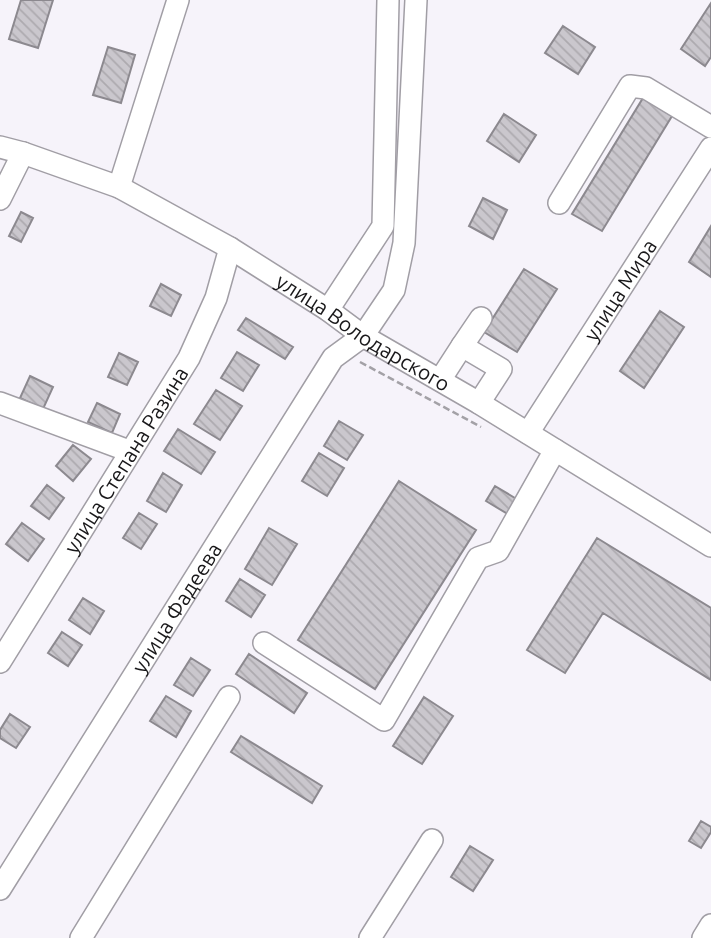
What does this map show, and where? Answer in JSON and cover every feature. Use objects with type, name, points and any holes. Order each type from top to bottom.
[{"type":"street","points":[[119,187],[178,0]]},
{"type":"street","points":[[328,310],[383,226],[388,0]]},
{"type":"street","points":[[363,337],[394,290],[404,243],[416,0]]},
{"type":"street","points":[[559,203],[630,86],[646,88],[711,127]]},
{"type":"street","name":"улица Володарского","points":[[0,147],[23,152],[119,187],[230,248],[328,310],[363,337],[479,403],[711,546]]},
{"type":"street","name":"улица Мира","points":[[528,433],[711,148]]},
{"type":"street","points":[[0,199],[23,152]]},
{"type":"street","name":"улица Степана Разина","points":[[0,663],[189,358],[216,298],[230,248]]},
{"type":"street","points":[[440,380],[481,318]]},
{"type":"street","name":"улица Фадеева","points":[[0,889],[333,358],[363,337]]},
{"type":"street","points":[[462,346],[500,369],[479,403]]},
{"type":"street","points":[[0,403],[129,451]]},
{"type":"street","points":[[264,643],[384,720],[478,558],[498,551],[555,450]]},
{"type":"street","points":[[80,938],[229,697]]},
{"type":"street","points":[[370,938],[432,840]]},
{"type":"street","points":[[703,938],[711,925]]},
{"type":"building","points":[[21,0],[53,0],[38,48],[9,39]]},
{"type":"building","points":[[711,3],[711,57],[705,66],[681,49]]},
{"type":"building","points":[[563,26],[595,47],[578,74],[545,53]]},
{"type":"building","points":[[108,47],[135,55],[121,103],[93,95]]},
{"type":"building","points":[[643,98],[672,116],[602,231],[572,214]]},
{"type":"building","points":[[504,114],[536,135],[519,162],[487,141]]},
{"type":"building","points":[[483,198],[507,210],[493,239],[469,226]]},
{"type":"building","points":[[21,212],[33,218],[21,242],[9,236]]},
{"type":"building","points":[[711,226],[711,277],[689,262]]},
{"type":"building","points":[[524,269],[557,289],[517,352],[484,332]]},
{"type":"building","points":[[161,284],[181,295],[171,316],[150,306]]},
{"type":"building","points":[[660,311],[684,327],[644,388],[620,371]]},
{"type":"building","points":[[246,318],[293,347],[285,359],[238,330]]},
{"type":"building","points":[[237,352],[259,365],[243,391],[221,378]]},
{"type":"building","points":[[119,353],[138,362],[127,385],[108,377]]},
{"type":"building","points":[[30,376],[53,387],[43,409],[20,398]]},
{"type":"building","points":[[216,390],[242,406],[220,440],[194,424]]},
{"type":"building","points":[[97,403],[120,414],[112,433],[88,422]]},
{"type":"building","points":[[339,421],[363,435],[347,460],[324,446]]},
{"type":"building","points":[[178,429],[215,452],[201,474],[164,451]]},
{"type":"building","points":[[73,445],[91,459],[73,481],[56,466]]},
{"type":"building","points":[[319,453],[344,468],[327,496],[302,481]]},
{"type":"building","points":[[163,473],[182,485],[166,512],[147,501]]},
{"type":"building","points":[[399,481],[476,530],[375,689],[298,640]]},
{"type":"building","points":[[47,485],[64,498],[49,519],[31,506]]},
{"type":"building","points":[[495,486],[520,501],[511,516],[486,501]]},
{"type":"building","points":[[139,513],[157,524],[141,549],[123,538]]},
{"type":"building","points":[[22,523],[44,539],[28,561],[6,544]]},
{"type":"building","points":[[269,528],[297,544],[272,585],[245,569]]},
{"type":"building","points":[[597,538],[711,608],[711,680],[603,613],[565,673],[527,650]]},
{"type":"building","points":[[240,579],[265,595],[251,617],[226,601]]},
{"type":"building","points":[[83,598],[104,611],[90,634],[69,620]]},
{"type":"building","points":[[62,632],[82,645],[68,666],[48,653]]},
{"type":"building","points":[[249,654],[307,693],[294,713],[236,674]]},
{"type":"building","points":[[191,658],[210,670],[193,696],[174,685]]},
{"type":"building","points":[[166,696],[191,711],[176,737],[150,721]]},
{"type":"building","points":[[424,697],[453,716],[422,764],[393,746]]},
{"type":"building","points":[[10,714],[30,727],[16,748],[0,738],[0,730]]},
{"type":"building","points":[[241,736],[322,786],[312,803],[231,752]]},
{"type":"building","points":[[701,821],[711,827],[711,832],[701,848],[689,841]]},
{"type":"building","points":[[470,846],[493,860],[473,891],[451,877]]}]
